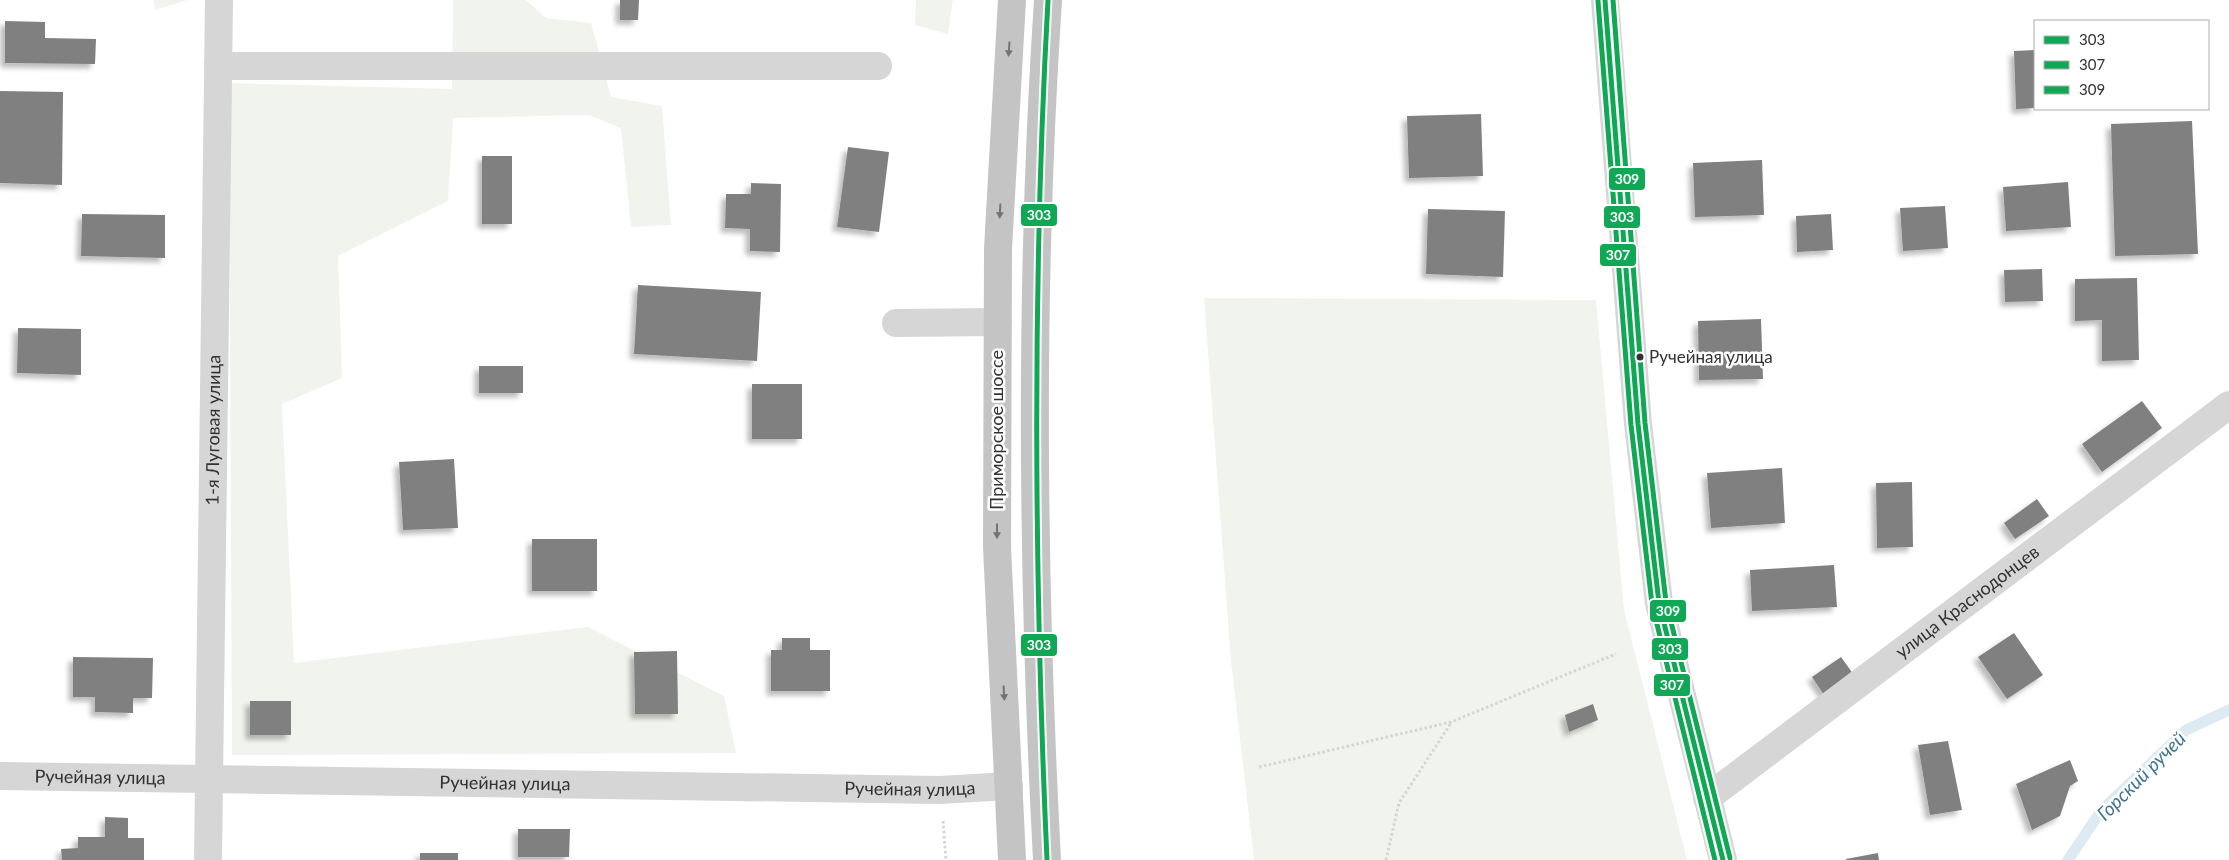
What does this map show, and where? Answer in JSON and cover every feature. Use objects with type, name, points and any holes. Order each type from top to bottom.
[{"type":"highway","name":"Приморское шоссе","points":[[1012,0],[998,249],[996,547],[1012,860]]},
{"type":"highway","points":[[1047,860],[1036,545],[1036,247],[1048,0]]},
{"type":"street","name":"1-я Луговая улица","points":[[208,860],[219,0]]},
{"type":"street","points":[[1605,0],[1638,424],[1659,603],[1723,860]]},
{"type":"street","points":[[218,66],[878,66]]},
{"type":"street","points":[[896,323],[998,322]]},
{"type":"street","name":"улица Краснодонцев","points":[[1707,798],[2229,405]]},
{"type":"street","name":"Ручейная улица","points":[[0,776],[940,790],[1009,786]]},
{"type":"path","points":[[1259,767],[1451,722],[1616,654]]},
{"type":"path","points":[[1386,860],[1399,803],[1451,722]]},
{"type":"shaded area","points":[[154,0],[187,0],[155,10]]},
{"type":"shaded area","points":[[453,0],[526,0],[546,18],[591,23],[611,97],[662,106],[671,225],[631,227],[621,128],[589,115],[453,118],[448,201],[338,256],[342,378],[282,404],[294,663],[588,627],[724,696],[736,753],[232,755],[229,83],[452,89]]},
{"type":"shaded area","points":[[916,0],[953,0],[948,34],[915,25]]},
{"type":"shaded area","points":[[1204,298],[1596,300],[1624,610],[1687,860],[1254,860],[1231,661]]},
{"type":"building","points":[[620,0],[639,0],[638,20],[620,20]]},
{"type":"building","points":[[5,21],[45,22],[45,38],[96,39],[95,64],[5,63]]},
{"type":"building","points":[[2034,50],[2034,108],[2016,109],[2014,51]]},
{"type":"building","points":[[0,91],[63,92],[62,185],[0,183]]},
{"type":"building","points":[[1481,114],[1483,176],[1409,178],[1407,116]]},
{"type":"building","points":[[2192,121],[2198,254],[2115,256],[2111,124]]},
{"type":"building","points":[[848,147],[889,152],[879,232],[837,227]]},
{"type":"building","points":[[482,156],[512,156],[512,224],[482,224]]},
{"type":"building","points":[[1762,160],[1764,215],[1695,217],[1693,163]]},
{"type":"building","points":[[2068,182],[2071,227],[2006,231],[2003,187]]},
{"type":"building","points":[[751,183],[781,184],[780,252],[750,251],[750,229],[725,228],[726,194],[751,194]]},
{"type":"building","points":[[1945,206],[1948,248],[1903,251],[1900,208]]},
{"type":"building","points":[[1428,209],[1505,211],[1503,277],[1426,274]]},
{"type":"building","points":[[82,214],[165,215],[165,258],[81,256]]},
{"type":"building","points":[[1831,214],[1833,250],[1797,252],[1796,216]]},
{"type":"building","points":[[2042,269],[2043,301],[2005,302],[2004,270]]},
{"type":"building","points":[[2137,278],[2139,360],[2102,361],[2102,320],[2075,321],[2075,279]]},
{"type":"building","points":[[638,285],[761,292],[757,361],[634,354]]},
{"type":"building","points":[[1761,319],[1763,379],[1699,380],[1698,321]]},
{"type":"building","points":[[18,328],[81,329],[81,375],[17,373]]},
{"type":"building","points":[[479,366],[523,366],[523,393],[479,393]]},
{"type":"building","points":[[752,384],[802,384],[802,439],[752,439]]},
{"type":"building","points":[[2142,401],[2162,428],[2102,472],[2082,444]]},
{"type":"building","points":[[454,459],[458,528],[403,530],[399,462]]},
{"type":"building","points":[[1782,468],[1785,523],[1711,528],[1707,473]]},
{"type":"building","points":[[1912,482],[1913,547],[1877,548],[1876,483]]},
{"type":"building","points":[[2037,499],[2049,516],[2015,539],[2004,523]]},
{"type":"building","points":[[532,539],[597,539],[597,591],[532,591]]},
{"type":"building","points":[[1834,565],[1837,607],[1752,611],[1750,570]]},
{"type":"building","points":[[2014,633],[2043,675],[2007,699],[1978,657]]},
{"type":"building","points":[[782,638],[810,638],[810,650],[830,650],[830,691],[771,691],[771,650],[782,650]]},
{"type":"building","points":[[677,651],[678,714],[635,714],[634,652]]},
{"type":"building","points":[[73,657],[153,658],[152,698],[133,698],[133,713],[95,712],[95,697],[73,697]]},
{"type":"building","points":[[1841,657],[1854,675],[1824,695],[1812,677]]},
{"type":"building","points":[[250,701],[291,701],[291,735],[250,735]]},
{"type":"building","points":[[1593,704],[1598,720],[1569,732],[1565,715]]},
{"type":"building","points":[[1948,741],[1962,810],[1930,815],[1918,745]]},
{"type":"building","points":[[2070,760],[2078,781],[2070,786],[2060,816],[2032,830],[2016,784]]},
{"type":"building","points":[[105,817],[128,818],[128,838],[144,838],[144,860],[62,860],[61,849],[78,848],[78,837],[105,837]]},
{"type":"building","points":[[518,829],[570,829],[569,857],[518,857]]},
{"type":"building","points":[[420,853],[458,853],[458,860],[420,860]]},
{"type":"building","points":[[1878,853],[1879,860],[1846,860],[1846,859]]},
{"type":"waterway","name":"Горский ручей","points":[[2068,860],[2101,811],[2186,730],[2229,710]]},
{"type":"transit line","name":"303","points":[[1047,860],[1039,645],[1037,323],[1039,215],[1048,0]]},
{"type":"transit line","name":"303","points":[[1605,0],[1638,424],[1659,603],[1723,860]]},
{"type":"transit line","name":"309","points":[[1613,0],[1645,423],[1666,602],[1730,858]]},
{"type":"transit line","name":"307","points":[[1598,1],[1631,425],[1652,604],[1715,860]]},
{"type":"place","name":"Ручейная улица","points":[[1640,357]]}]
